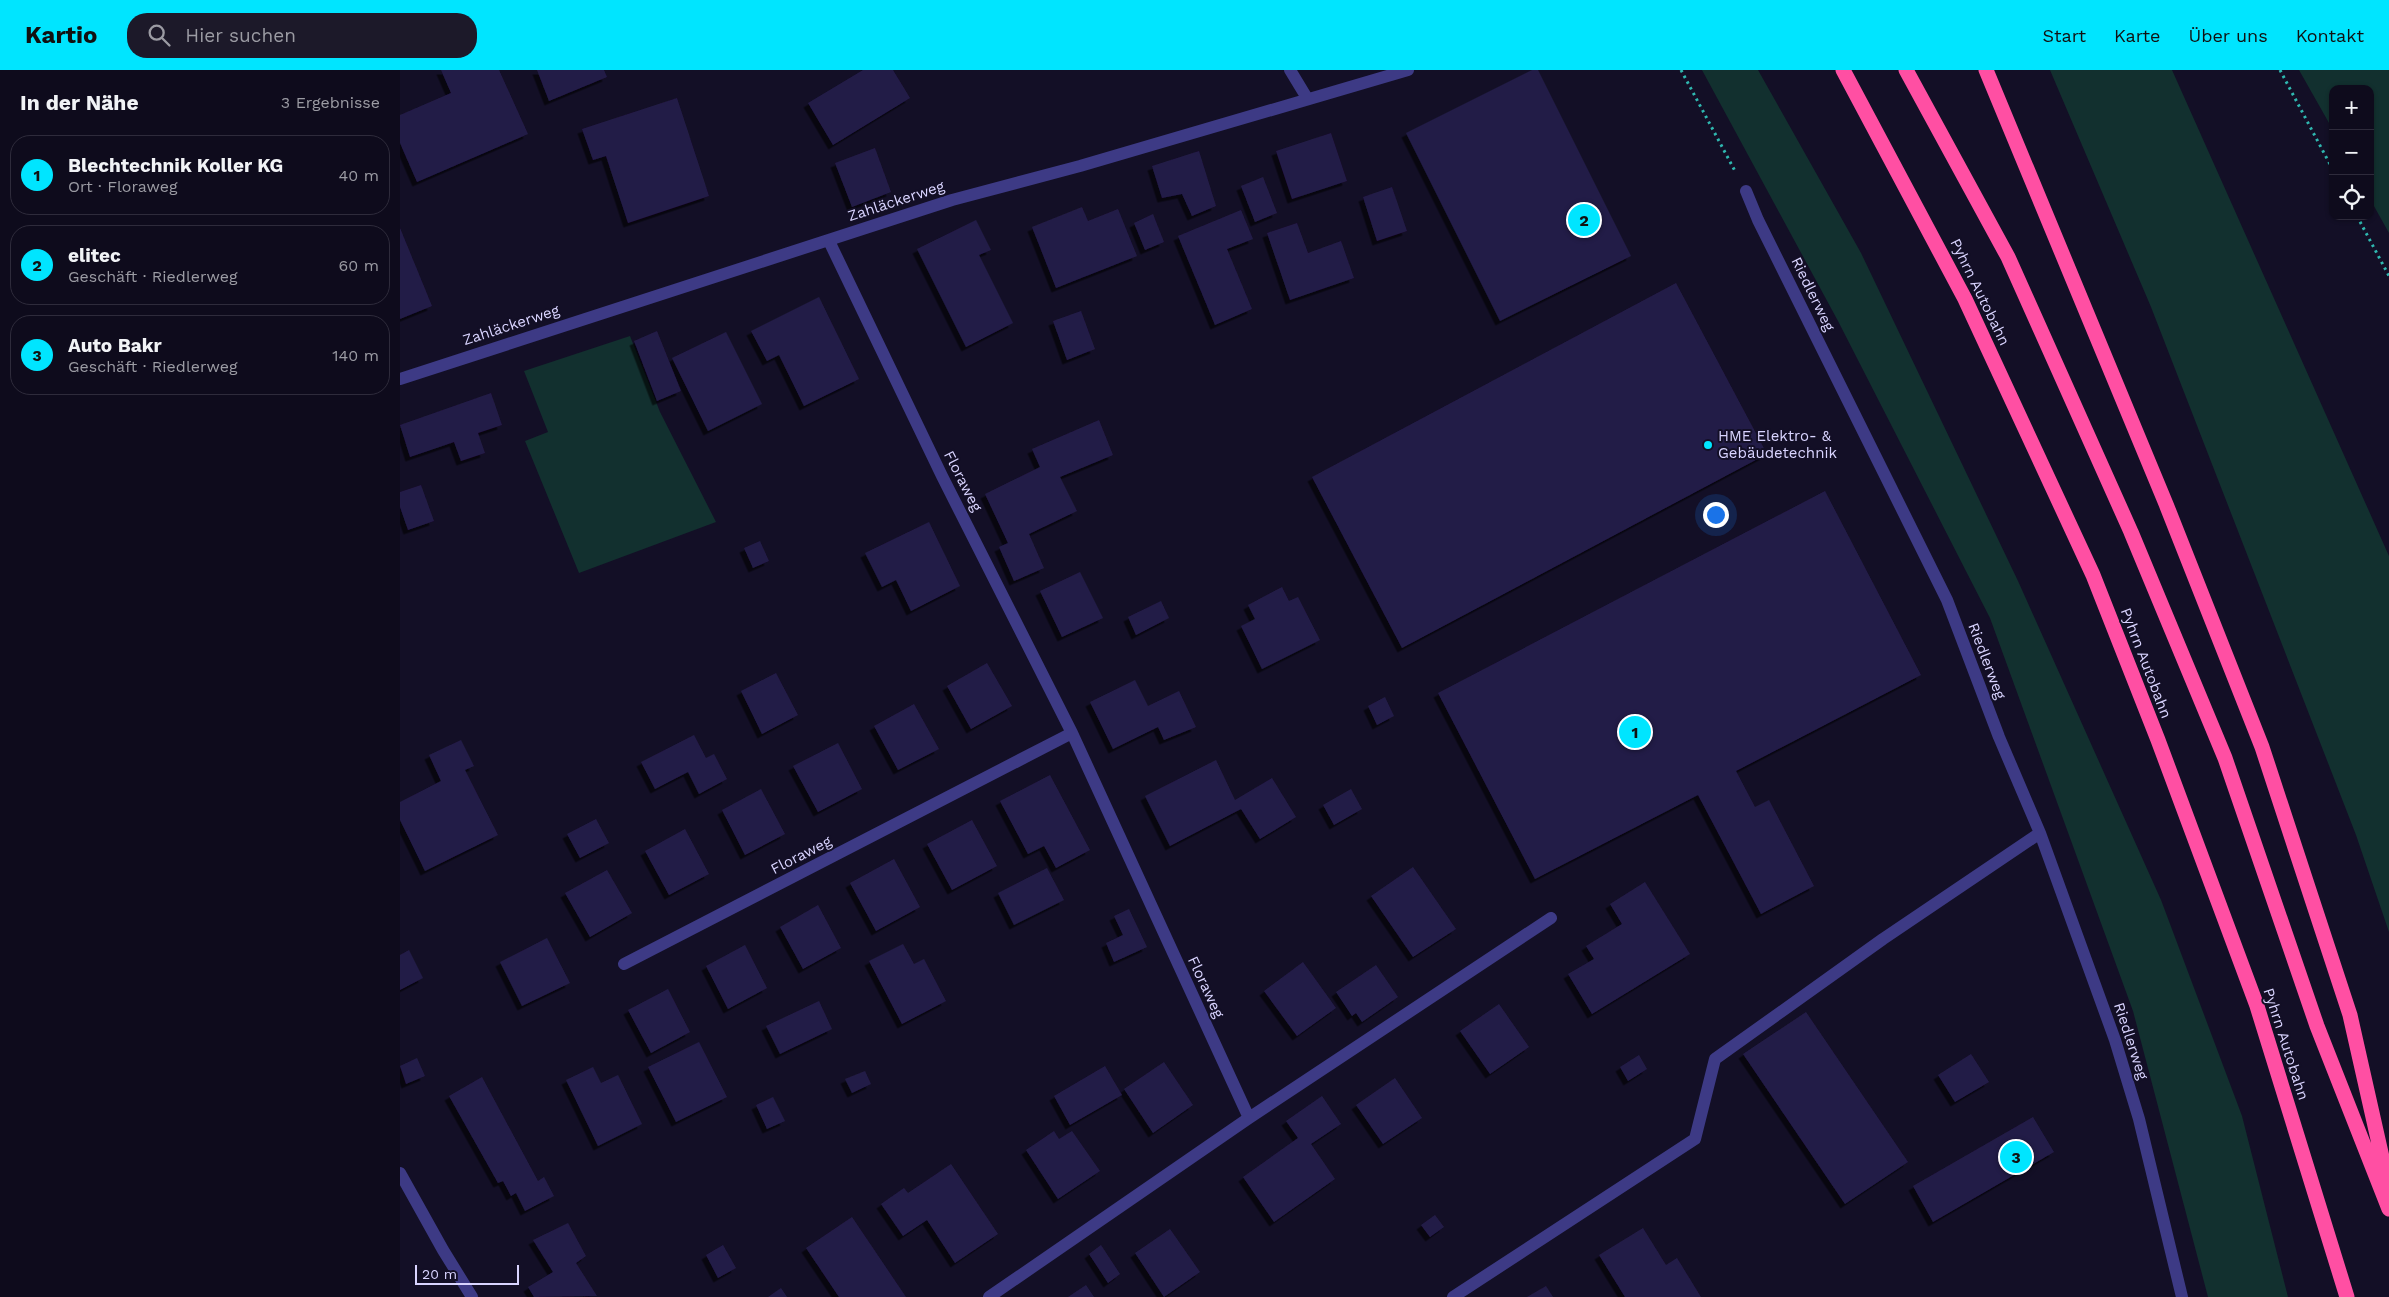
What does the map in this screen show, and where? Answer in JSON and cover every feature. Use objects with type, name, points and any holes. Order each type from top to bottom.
[{"type":"highway","name":"Pyhrn Autobahn","points":[[1843,70],[1965,299],[2093,575],[2158,740],[2257,1006],[2347,1297]]},
{"type":"highway","points":[[1906,70],[2008,257],[2131,532],[2225,758],[2317,1026],[2389,1209]]},
{"type":"highway","points":[[1986,70],[2166,504],[2262,748],[2350,1014],[2389,1189]]},
{"type":"street","points":[[1290,70],[1307,98]]},
{"type":"street","name":"Zahläckerweg","points":[[400,379],[952,200],[1080,166],[1408,70]]},
{"type":"street","name":"Riedlerweg","points":[[1746,192],[1947,600],[1999,737],[2040,833],[2112,1031],[2139,1119],[2182,1297]]},
{"type":"street","name":"Floraweg","points":[[829,240],[933,459],[1072,733],[1249,1118]]},
{"type":"street","name":"Floraweg","points":[[624,964],[1072,733]]},
{"type":"street","points":[[1453,1297],[1695,1139],[1715,1058],[1883,938],[2040,833]]},
{"type":"street","points":[[989,1297],[1249,1118],[1551,918]]},
{"type":"street","points":[[400,1172],[443,1250],[472,1297]]},
{"type":"path","points":[[1681,70],[1746,192]]},
{"type":"path","points":[[2280,70],[2329,162]]},
{"type":"path","points":[[2359,220],[2389,276]]},
{"type":"green space","points":[[1702,70],[1758,70],[1861,253],[2018,581],[2161,900],[2242,1116],[2288,1297],[2208,1297],[2133,1011],[1990,618],[1838,321]]},
{"type":"green space","points":[[2050,70],[2172,70],[2389,556],[2389,932],[2356,835],[2151,307]]},
{"type":"green space","points":[[2299,70],[2389,70],[2389,233],[2374,206],[2374,85],[2329,85],[2329,123]]},
{"type":"green space","points":[[630,336],[660,412],[716,522],[579,573],[525,441],[548,432],[524,371]]},
{"type":"building","points":[[441,70],[499,70],[528,134],[417,182],[400,143],[400,115],[451,93]]},
{"type":"building","points":[[537,70],[604,70],[607,77],[549,101]]},
{"type":"building","points":[[863,70],[893,70],[910,98],[833,145],[808,103]]},
{"type":"building","points":[[1532,70],[1538,70],[1631,256],[1500,321],[1406,133]]},
{"type":"building","points":[[677,98],[709,196],[628,223],[606,156],[593,160],[582,129]]},
{"type":"building","points":[[1331,133],[1347,181],[1292,199],[1276,151]]},
{"type":"building","points":[[875,148],[891,192],[852,207],[835,163]]},
{"type":"building","points":[[1199,151],[1216,206],[1192,216],[1182,194],[1162,198],[1152,166]]},
{"type":"building","points":[[1263,177],[1277,213],[1255,222],[1241,186]]},
{"type":"building","points":[[1392,187],[1407,231],[1377,241],[1363,197]]},
{"type":"building","points":[[1082,207],[1088,221],[1118,209],[1137,256],[1056,288],[1032,227]]},
{"type":"building","points":[[1241,210],[1253,239],[1227,249],[1252,309],[1215,325],[1178,236]]},
{"type":"building","points":[[1153,214],[1164,242],[1145,250],[1134,223]]},
{"type":"building","points":[[976,220],[991,250],[979,255],[1013,323],[966,347],[917,249]]},
{"type":"building","points":[[1297,223],[1308,253],[1341,241],[1354,278],[1290,300],[1267,233]]},
{"type":"building","points":[[400,228],[432,306],[400,319]]},
{"type":"building","points":[[1676,283],[1767,454],[1402,648],[1312,477]]},
{"type":"building","points":[[819,297],[859,379],[804,406],[779,355],[767,361],[751,331]]},
{"type":"building","points":[[1081,311],[1095,349],[1067,360],[1053,321]]},
{"type":"building","points":[[657,331],[681,391],[657,401],[634,341]]},
{"type":"building","points":[[726,332],[762,404],[708,431],[672,358]]},
{"type":"building","points":[[491,393],[502,425],[478,433],[485,453],[461,461],[454,442],[410,457],[400,425]]},
{"type":"building","points":[[1099,420],[1113,455],[1060,477],[1077,511],[1029,534],[1044,568],[1014,581],[999,547],[1008,543],[985,494],[1040,467],[1032,449]]},
{"type":"building","points":[[421,485],[434,521],[408,530],[400,507],[400,492]]},
{"type":"building","points":[[1825,491],[1921,675],[1736,771],[1755,807],[1769,800],[1814,886],[1761,914],[1698,795],[1535,879],[1438,693]]},
{"type":"building","points":[[929,522],[960,586],[911,611],[896,580],[882,587],[865,553]]},
{"type":"building","points":[[760,541],[769,561],[753,568],[744,548]]},
{"type":"building","points":[[1080,572],[1103,618],[1062,637],[1040,591]]},
{"type":"building","points":[[1282,587],[1289,601],[1298,597],[1320,640],[1262,669],[1241,626],[1255,619],[1248,605]]},
{"type":"building","points":[[1161,601],[1169,618],[1136,635],[1128,617]]},
{"type":"building","points":[[987,663],[1012,706],[971,729],[947,686]]},
{"type":"building","points":[[776,673],[798,715],[762,734],[741,691]]},
{"type":"building","points":[[1135,680],[1148,706],[1179,691],[1196,727],[1164,740],[1158,727],[1113,749],[1090,702]]},
{"type":"building","points":[[1385,697],[1394,716],[1377,725],[1368,706]]},
{"type":"building","points":[[914,704],[939,749],[898,770],[874,726]]},
{"type":"building","points":[[694,735],[706,758],[714,754],[727,779],[699,794],[688,772],[655,789],[641,762]]},
{"type":"building","points":[[461,740],[474,766],[465,770],[498,835],[425,871],[400,820],[400,802],[441,781],[429,755]]},
{"type":"building","points":[[838,743],[862,789],[818,812],[793,766]]},
{"type":"building","points":[[1216,760],[1235,800],[1272,778],[1296,817],[1260,839],[1241,809],[1170,846],[1145,796]]},
{"type":"building","points":[[1050,775],[1090,850],[1056,868],[1044,846],[1028,854],[1000,801]]},
{"type":"building","points":[[761,789],[785,834],[745,855],[722,810]]},
{"type":"building","points":[[1351,789],[1362,809],[1334,825],[1323,805]]},
{"type":"building","points":[[596,819],[609,843],[580,858],[567,834]]},
{"type":"building","points":[[972,820],[997,866],[952,890],[927,844]]},
{"type":"building","points":[[685,829],[709,874],[669,895],[645,851]]},
{"type":"building","points":[[894,859],[920,907],[876,931],[850,883]]},
{"type":"building","points":[[1413,867],[1456,929],[1413,957],[1371,896]]},
{"type":"building","points":[[1047,868],[1064,900],[1014,925],[998,893]]},
{"type":"building","points":[[607,870],[632,913],[590,937],[565,893]]},
{"type":"building","points":[[1645,882],[1690,954],[1592,1014],[1568,974],[1594,959],[1586,946],[1622,924],[1610,904]]},
{"type":"building","points":[[818,905],[841,948],[803,969],[780,927]]},
{"type":"building","points":[[1129,909],[1147,947],[1114,962],[1106,943],[1123,935],[1114,916]]},
{"type":"building","points":[[547,938],[570,983],[522,1006],[500,962]]},
{"type":"building","points":[[903,944],[914,964],[924,959],[946,1001],[902,1024],[869,961]]},
{"type":"building","points":[[745,945],[767,988],[728,1009],[706,966]]},
{"type":"building","points":[[409,950],[423,978],[400,990],[400,955]]},
{"type":"building","points":[[1303,962],[1336,1008],[1297,1036],[1264,991]]},
{"type":"building","points":[[1376,965],[1398,997],[1362,1022],[1356,1013],[1352,1016],[1336,992]]},
{"type":"building","points":[[668,989],[690,1032],[651,1053],[628,1010]]},
{"type":"building","points":[[819,1001],[832,1029],[780,1054],[766,1026]]},
{"type":"building","points":[[1499,1004],[1529,1047],[1490,1074],[1460,1031]]},
{"type":"building","points":[[1806,1012],[1908,1162],[1845,1204],[1743,1054]]},
{"type":"building","points":[[699,1042],[727,1097],[676,1122],[648,1067]]},
{"type":"building","points":[[1971,1054],[1989,1082],[1955,1102],[1938,1075]]},
{"type":"building","points":[[1639,1055],[1647,1069],[1628,1081],[1620,1067]]},
{"type":"building","points":[[417,1058],[425,1076],[406,1084],[400,1066]]},
{"type":"building","points":[[1164,1062],[1193,1105],[1153,1133],[1124,1089]]},
{"type":"building","points":[[1105,1066],[1122,1095],[1070,1125],[1054,1096]]},
{"type":"building","points":[[593,1067],[601,1083],[618,1075],[642,1124],[598,1146],[566,1080]]},
{"type":"building","points":[[865,1071],[871,1084],[852,1093],[845,1079]]},
{"type":"building","points":[[482,1077],[538,1181],[544,1177],[554,1196],[525,1211],[516,1193],[511,1196],[503,1181],[498,1183],[449,1096]]},
{"type":"building","points":[[1395,1078],[1422,1118],[1383,1144],[1356,1105]]},
{"type":"building","points":[[1322,1096],[1341,1124],[1311,1144],[1335,1179],[1274,1222],[1243,1177],[1298,1138],[1286,1121]]},
{"type":"building","points":[[773,1097],[785,1121],[767,1129],[756,1105]]},
{"type":"building","points":[[2033,1117],[2054,1152],[1933,1222],[1913,1186]]},
{"type":"building","points":[[1054,1131],[1059,1139],[1072,1131],[1100,1171],[1058,1199],[1026,1150]]},
{"type":"building","points":[[951,1164],[998,1234],[955,1263],[927,1220],[903,1236],[881,1204],[904,1188],[908,1193]]},
{"type":"building","points":[[1435,1215],[1444,1227],[1430,1237],[1421,1225]]},
{"type":"building","points":[[852,1217],[906,1297],[839,1297],[806,1248]]},
{"type":"building","points":[[568,1223],[586,1256],[576,1263],[597,1296],[534,1297],[528,1287],[553,1272],[533,1240]]},
{"type":"building","points":[[1643,1228],[1666,1265],[1677,1258],[1701,1297],[1625,1297],[1599,1255]]},
{"type":"building","points":[[1170,1229],[1200,1272],[1164,1297],[1135,1253]]},
{"type":"building","points":[[723,1245],[736,1268],[718,1278],[706,1255]]},
{"type":"building","points":[[1101,1245],[1120,1274],[1108,1283],[1089,1254]]},
{"type":"building","points":[[1086,1285],[1094,1297],[1068,1297]]},
{"type":"building","points":[[1546,1286],[1553,1297],[1527,1297]]},
{"type":"building","points":[[781,1288],[787,1297],[768,1297]]},
{"type":"place","name":"elitec","points":[[1584,220]]},
{"type":"place","name":"HME Elektro- & Gebäudetechnik","points":[[1708,445]]},
{"type":"place","name":"Blechtechnik Koller KG","points":[[1635,732]]},
{"type":"place","name":"Auto Bakr","points":[[2016,1157]]}]
